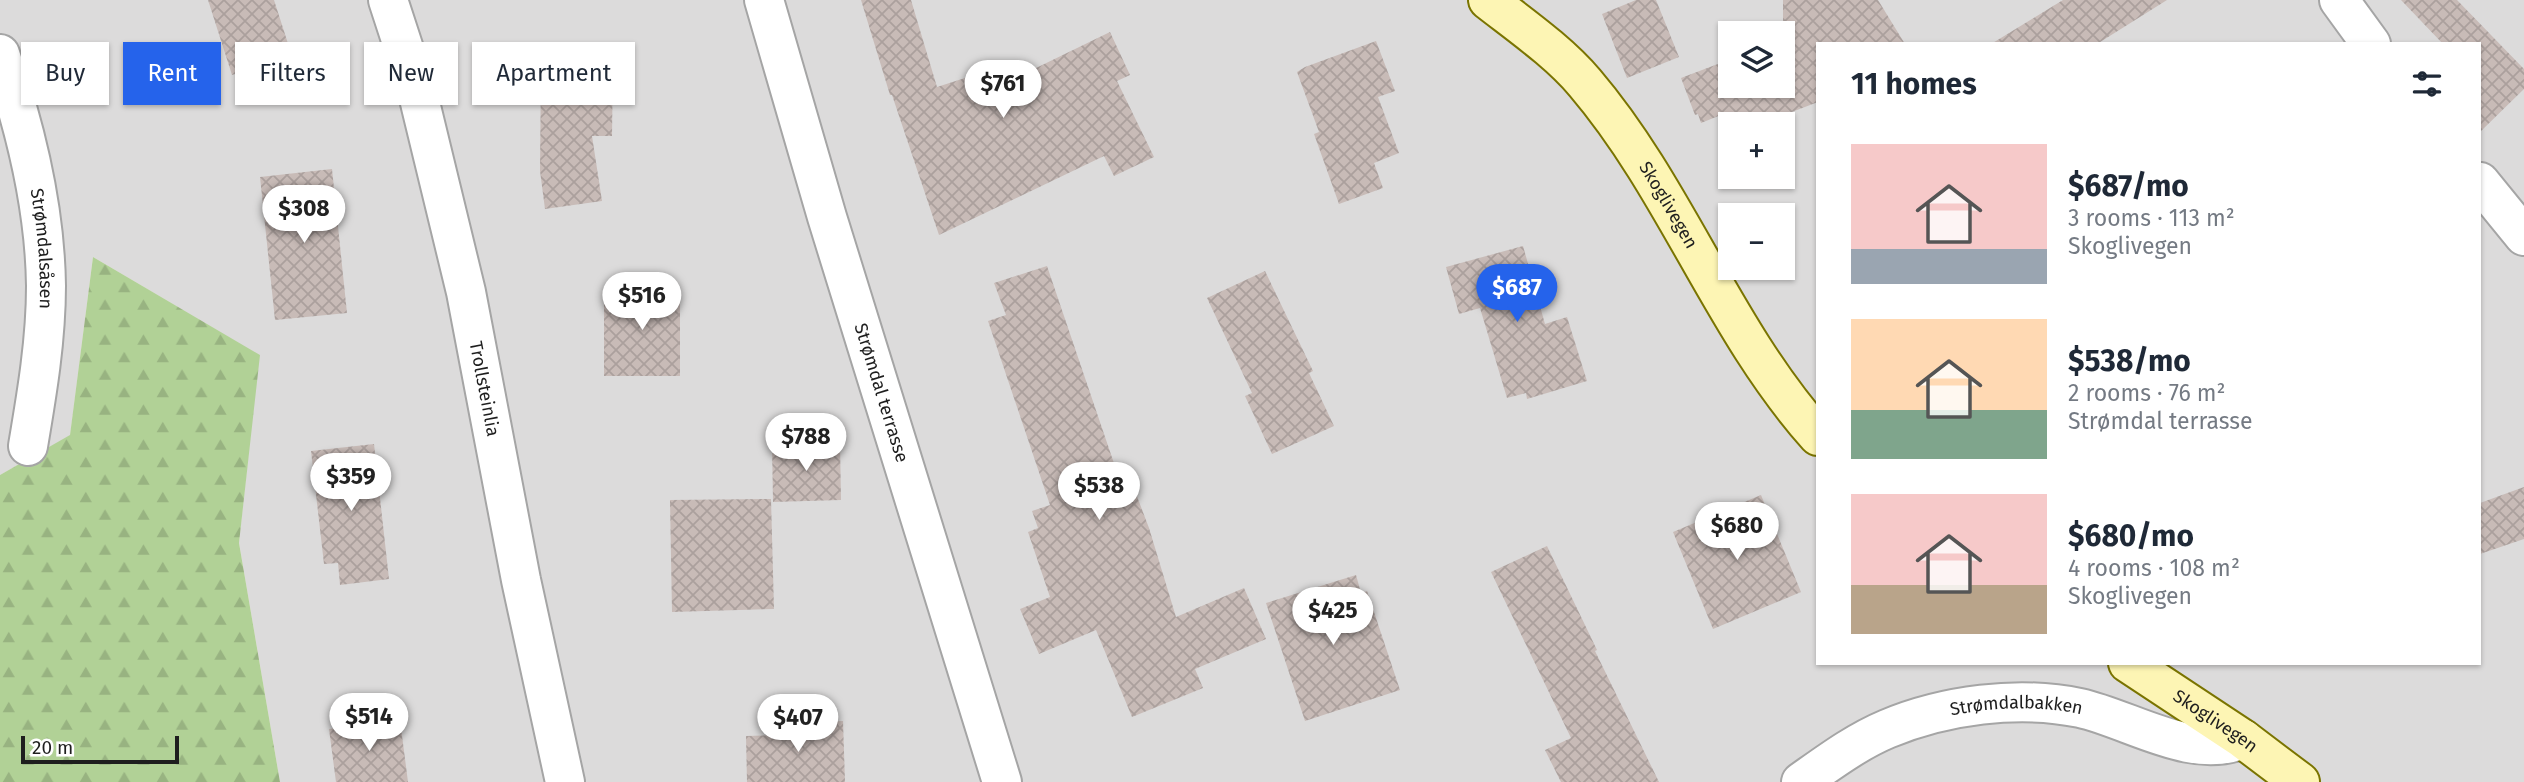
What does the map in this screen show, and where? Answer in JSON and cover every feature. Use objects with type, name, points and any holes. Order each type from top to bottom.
[{"type":"street","name":"Trollsteinlia","points":[[388,0],[416,86],[466,292],[522,580],[565,782]]},
{"type":"street","name":"Strømdal terrasse","points":[[765,0],[827,217],[1002,782]]},
{"type":"street","name":"Skoglivegen","points":[[1488,0],[1531,33],[1584,81],[1625,136],[1667,200],[1781,393],[1816,434]]},
{"type":"street","points":[[2339,0],[2370,42]]},
{"type":"street","name":"Strømdalsåsen","points":[[0,54],[31,157],[42,220],[46,286],[41,365],[28,446]]},
{"type":"street","points":[[2481,183],[2524,236]]},
{"type":"street","name":"Skoglivegen","points":[[2131,665],[2243,739],[2300,782]]},
{"type":"street","name":"Strømdalbakken","points":[[1801,782],[1843,753],[1885,729],[1931,714],[1977,705],[2025,703],[2080,708],[2148,731],[2212,746],[2227,746],[2243,739]]},
{"type":"shaded area","points":[[0,0],[2524,0],[2524,782],[280,782],[239,543],[259,355],[93,257],[70,436],[0,475]]},
{"type":"green space","points":[[93,257],[260,355],[239,543],[280,782],[0,782],[0,475],[70,435]]},
{"type":"building","points":[[208,0],[274,0],[288,42],[235,42],[235,74],[232,75]]},
{"type":"building","points":[[861,0],[911,0],[937,87],[965,78],[972,99],[1110,32],[1130,75],[1117,81],[1154,157],[1114,176],[1104,156],[939,235],[890,95]]},
{"type":"building","points":[[1636,0],[1656,0],[1679,57],[1627,78],[1602,14]]},
{"type":"building","points":[[1783,0],[1878,0],[1904,42],[1816,42],[1816,103],[1792,112],[1718,112],[1718,116],[1701,123],[1698,114],[1695,115],[1681,78],[1718,64],[1718,98],[1795,98],[1795,21],[1783,21]]},
{"type":"building","points":[[2063,0],[2167,0],[2100,42],[1994,42]]},
{"type":"building","points":[[2401,0],[2457,0],[2524,69],[2524,89],[2481,131],[2481,42],[2441,42]]},
{"type":"building","points":[[1376,41],[1395,91],[1378,97],[1399,153],[1374,163],[1383,188],[1339,204],[1314,134],[1319,132],[1297,72]]},
{"type":"building","points":[[541,105],[612,105],[612,136],[592,136],[602,201],[545,209],[540,171]]},
{"type":"building","points":[[332,169],[347,313],[275,320],[260,177]]},
{"type":"building","points":[[1523,246],[1545,324],[1567,317],[1587,381],[1527,399],[1526,393],[1507,398],[1480,308],[1459,314],[1446,267]]},
{"type":"building","points":[[1047,266],[1120,481],[1130,478],[1149,528],[1176,617],[1244,588],[1266,639],[1195,669],[1203,688],[1132,717],[1096,630],[1039,654],[1020,609],[1050,597],[1028,532],[1038,528],[1032,511],[1050,505],[988,321],[1006,315],[994,283]]},
{"type":"building","points":[[1265,271],[1313,371],[1309,373],[1334,426],[1272,454],[1245,396],[1252,393],[1207,298]]},
{"type":"building","points":[[604,289],[680,289],[680,376],[604,376]]},
{"type":"building","points":[[840,443],[841,500],[773,502],[772,445]]},
{"type":"building","points":[[374,444],[389,579],[340,585],[338,563],[324,564],[311,451]]},
{"type":"building","points":[[2524,487],[2524,539],[2481,554],[2481,503]]},
{"type":"building","points":[[1761,495],[1801,592],[1713,629],[1673,532]]},
{"type":"building","points":[[771,499],[774,609],[672,612],[670,500]]},
{"type":"building","points":[[1547,546],[1659,782],[1561,782],[1545,750],[1571,738],[1491,572]]},
{"type":"building","points":[[1356,575],[1361,593],[1367,591],[1400,690],[1305,721],[1266,603]]},
{"type":"building","points":[[400,720],[408,782],[336,782],[329,729]]},
{"type":"building","points":[[843,721],[845,782],[747,782],[746,736],[780,735],[779,723]]}]
